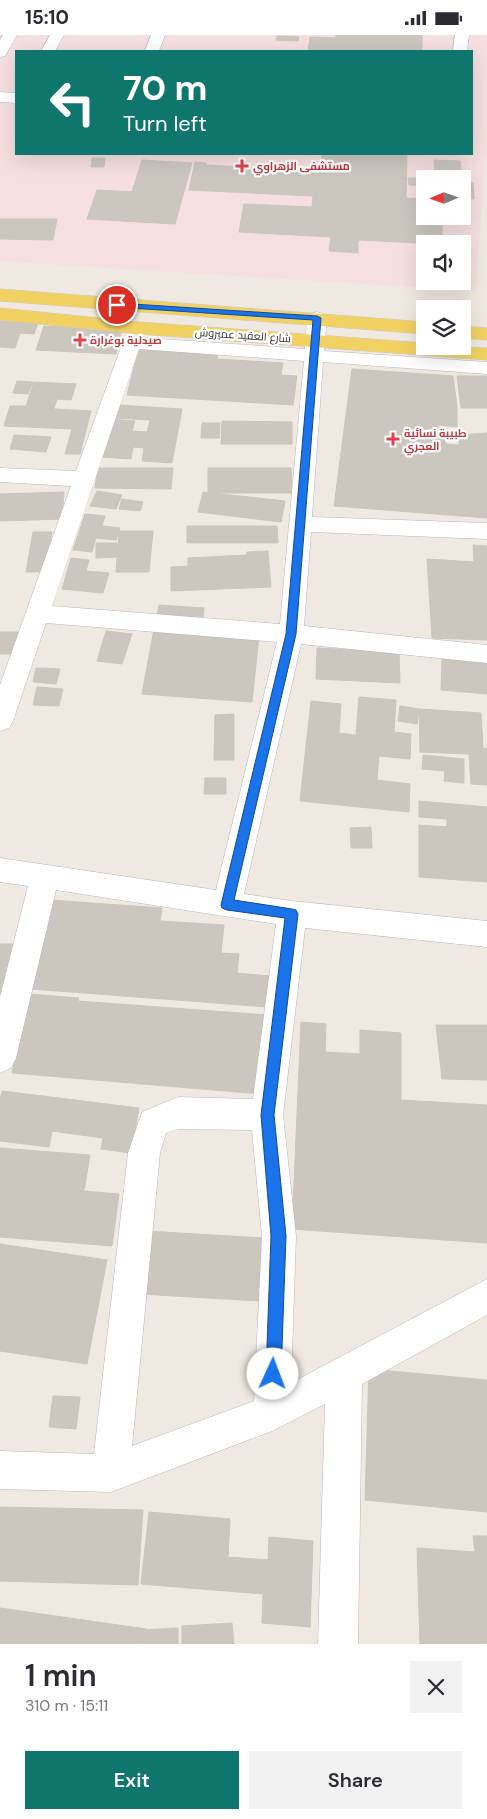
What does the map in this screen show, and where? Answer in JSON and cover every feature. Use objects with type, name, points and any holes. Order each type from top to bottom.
[{"type":"main road","name":"شارع العقيد عميروش","points":[[0,295],[117,305],[316,338],[487,354]]},
{"type":"main road","points":[[0,314],[135,335]]},
{"type":"main road","name":"شارع العقيد عميروش","points":[[316,338],[416,329]]},
{"type":"main road","points":[[471,333],[487,334]]},
{"type":"street","points":[[0,53],[10,35]]},
{"type":"street","points":[[49,50],[57,35]]},
{"type":"street","points":[[152,50],[158,35]]},
{"type":"street","points":[[460,50],[462,35]]},
{"type":"street","points":[[0,97],[15,98]]},
{"type":"street","points":[[0,721],[135,335],[316,338],[487,368]]},
{"type":"street","points":[[227,905],[291,634],[302,524],[316,338]]},
{"type":"street","points":[[0,475],[84,479]]},
{"type":"street","points":[[302,524],[487,531]]},
{"type":"street","points":[[37,614],[291,634],[487,654]]},
{"type":"street","points":[[0,869],[292,914],[487,934]]},
{"type":"street","points":[[0,1058],[45,877]]},
{"type":"street","points":[[272,1413],[278,1236],[267,1115],[292,914]]},
{"type":"street","points":[[111,1473],[144,1153],[154,1123],[178,1113],[267,1115]]},
{"type":"street","points":[[0,1471],[111,1473],[272,1413],[487,1296]]},
{"type":"street","points":[[338,1644],[344,1373]]},
{"type":"shaded area","name":"مستشفى الزهراوي","points":[[0,35],[487,35],[487,129],[476,291],[460,290],[471,290],[471,235],[416,235],[416,287],[0,261]]},
{"type":"building","points":[[336,35],[422,35],[422,50],[308,50],[310,37],[336,38]]},
{"type":"building","points":[[277,36],[299,37],[298,41],[276,40]]},
{"type":"building","points":[[322,155],[407,155],[406,198],[416,199],[416,225],[442,225],[442,235],[416,235],[416,243],[358,240],[358,253],[329,251],[331,237],[239,232],[244,204],[312,207],[313,196],[189,190],[195,162],[206,163],[205,165],[320,171]]},
{"type":"building","points":[[92,158],[105,158],[104,167],[91,167]]},
{"type":"building","points":[[142,160],[192,163],[175,224],[87,219],[97,190],[132,192]]},
{"type":"building","points":[[434,160],[460,161],[461,170],[435,170]]},
{"type":"building","points":[[408,178],[416,178],[416,185],[409,185]]},
{"type":"building","points":[[471,183],[473,183],[474,199],[471,199]]},
{"type":"building","points":[[0,219],[57,219],[53,240],[0,239]]},
{"type":"building","points":[[0,321],[38,323],[34,334],[20,333],[15,348],[0,347]]},
{"type":"building","name":"صيدلية بوغرارة","points":[[44,326],[122,330],[116,354],[36,350]]},
{"type":"building","points":[[138,350],[218,355],[217,359],[283,363],[281,375],[297,376],[293,405],[127,395]]},
{"type":"building","name":"طبيبة نسائية العجري","points":[[352,369],[453,376],[457,407],[457,427],[438,425],[446,444],[459,445],[459,435],[487,433],[487,518],[334,506]]},
{"type":"building","points":[[457,376],[487,376],[487,408],[461,408]]},
{"type":"building","points":[[17,381],[33,382],[28,394],[13,393]]},
{"type":"building","points":[[34,382],[76,384],[71,400],[57,399],[54,409],[91,411],[80,454],[65,454],[72,429],[4,426],[10,406],[26,406]]},
{"type":"building","points":[[117,405],[182,409],[172,463],[142,461],[144,448],[133,447],[131,459],[101,457],[110,419],[135,421],[132,431],[147,432],[150,420],[113,418]]},
{"type":"building","points":[[222,421],[292,422],[292,444],[221,444]]},
{"type":"building","points":[[202,423],[220,423],[219,438],[201,438]]},
{"type":"building","points":[[14,435],[51,437],[46,452],[10,449]]},
{"type":"building","points":[[98,468],[173,468],[171,489],[95,488]]},
{"type":"building","points":[[208,468],[291,468],[292,493],[208,493]]},
{"type":"building","points":[[97,491],[122,495],[116,509],[90,506]]},
{"type":"building","points":[[64,492],[62,519],[0,521],[0,494]]},
{"type":"building","points":[[203,492],[285,501],[281,522],[198,512]]},
{"type":"building","points":[[122,499],[143,502],[140,511],[119,509]]},
{"type":"building","points":[[85,514],[105,516],[102,526],[120,528],[116,540],[96,538],[92,552],[73,550]]},
{"type":"building","points":[[187,526],[277,526],[278,543],[187,543]]},
{"type":"building","points":[[119,531],[153,531],[149,572],[116,572]]},
{"type":"building","points":[[33,532],[52,532],[46,572],[26,572]]},
{"type":"building","points":[[96,543],[117,543],[117,557],[96,558]]},
{"type":"building","points":[[473,545],[487,546],[487,640],[432,638],[427,559],[474,562]]},
{"type":"building","points":[[268,551],[271,587],[171,591],[171,567],[188,566],[188,558],[247,555],[247,552]]},
{"type":"building","points":[[71,558],[89,560],[86,571],[109,573],[103,593],[62,589]]},
{"type":"building","points":[[159,605],[204,608],[203,619],[157,616]]},
{"type":"building","points":[[154,629],[259,636],[252,702],[142,694]]},
{"type":"building","points":[[106,631],[132,634],[122,664],[97,661]]},
{"type":"building","points":[[0,632],[18,632],[14,654],[0,654]]},
{"type":"building","points":[[317,648],[399,652],[400,683],[316,679]]},
{"type":"building","points":[[442,657],[487,661],[487,694],[441,690]]},
{"type":"building","points":[[36,668],[60,669],[56,684],[33,682]]},
{"type":"building","points":[[37,687],[63,689],[59,706],[33,705]]},
{"type":"building","points":[[359,697],[396,700],[394,732],[411,734],[410,759],[379,756],[377,780],[410,784],[409,812],[300,801],[311,701],[341,704],[339,733],[356,735]]},
{"type":"building","points":[[400,706],[419,709],[417,724],[398,721]]},
{"type":"building","points":[[419,709],[481,713],[483,748],[487,749],[487,785],[471,784],[469,754],[420,752]]},
{"type":"building","points":[[234,714],[234,760],[214,760],[215,715]]},
{"type":"building","points":[[423,755],[464,759],[464,783],[444,781],[445,771],[422,769]]},
{"type":"building","points":[[205,778],[226,778],[226,794],[204,794]]},
{"type":"building","points":[[419,801],[487,807],[487,882],[419,877],[419,825],[447,827],[447,819],[419,817]]},
{"type":"building","points":[[371,827],[372,848],[351,848],[350,828]]},
{"type":"building","points":[[50,900],[162,908],[160,921],[224,925],[221,953],[239,954],[237,973],[270,976],[268,1007],[31,989]]},
{"type":"building","points":[[0,944],[15,944],[0,1021]]},
{"type":"building","points":[[29,994],[79,998],[78,1001],[267,1015],[261,1094],[12,1073]]},
{"type":"building","points":[[301,1022],[326,1024],[325,1052],[360,1054],[360,1030],[401,1033],[401,1100],[487,1105],[487,1243],[292,1229]]},
{"type":"building","points":[[436,1025],[487,1025],[487,1080],[442,1079]]},
{"type":"building","points":[[2,1091],[139,1108],[131,1153],[101,1149],[103,1138],[52,1131],[49,1147],[0,1141],[0,1100]]},
{"type":"building","points":[[0,1148],[90,1155],[84,1191],[119,1194],[112,1246],[0,1237]]},
{"type":"building","points":[[146,1231],[263,1238],[260,1301],[140,1294]]},
{"type":"building","points":[[0,1244],[107,1260],[87,1364],[0,1351]]},
{"type":"building","points":[[369,1369],[487,1380],[487,1512],[365,1500]]},
{"type":"building","points":[[53,1396],[80,1397],[76,1429],[49,1427]]},
{"type":"building","points":[[0,1507],[143,1510],[138,1585],[0,1581]]},
{"type":"building","points":[[149,1512],[230,1519],[228,1557],[268,1560],[269,1537],[313,1541],[310,1627],[262,1623],[263,1594],[141,1584]]},
{"type":"building","points":[[473,1536],[487,1536],[487,1644],[420,1644],[417,1548],[475,1552]]},
{"type":"building","points":[[0,1608],[146,1629],[144,1644],[0,1644]]},
{"type":"building","points":[[232,1623],[234,1644],[182,1644],[182,1626]]},
{"type":"building","points":[[178,1628],[178,1644],[143,1644],[142,1630]]},
{"type":"place","name":"مستشفى الزهراوي","points":[[242,166]]},
{"type":"place","name":"صيدلية بوغرارة","points":[[80,340]]},
{"type":"place","name":"طبيبة نسائية العجري","points":[[393,439]]},
{"type":"route","points":[[117,305],[317,318],[302,524],[291,634],[227,905],[292,914],[267,1115],[278,1236],[273,1374]]}]
